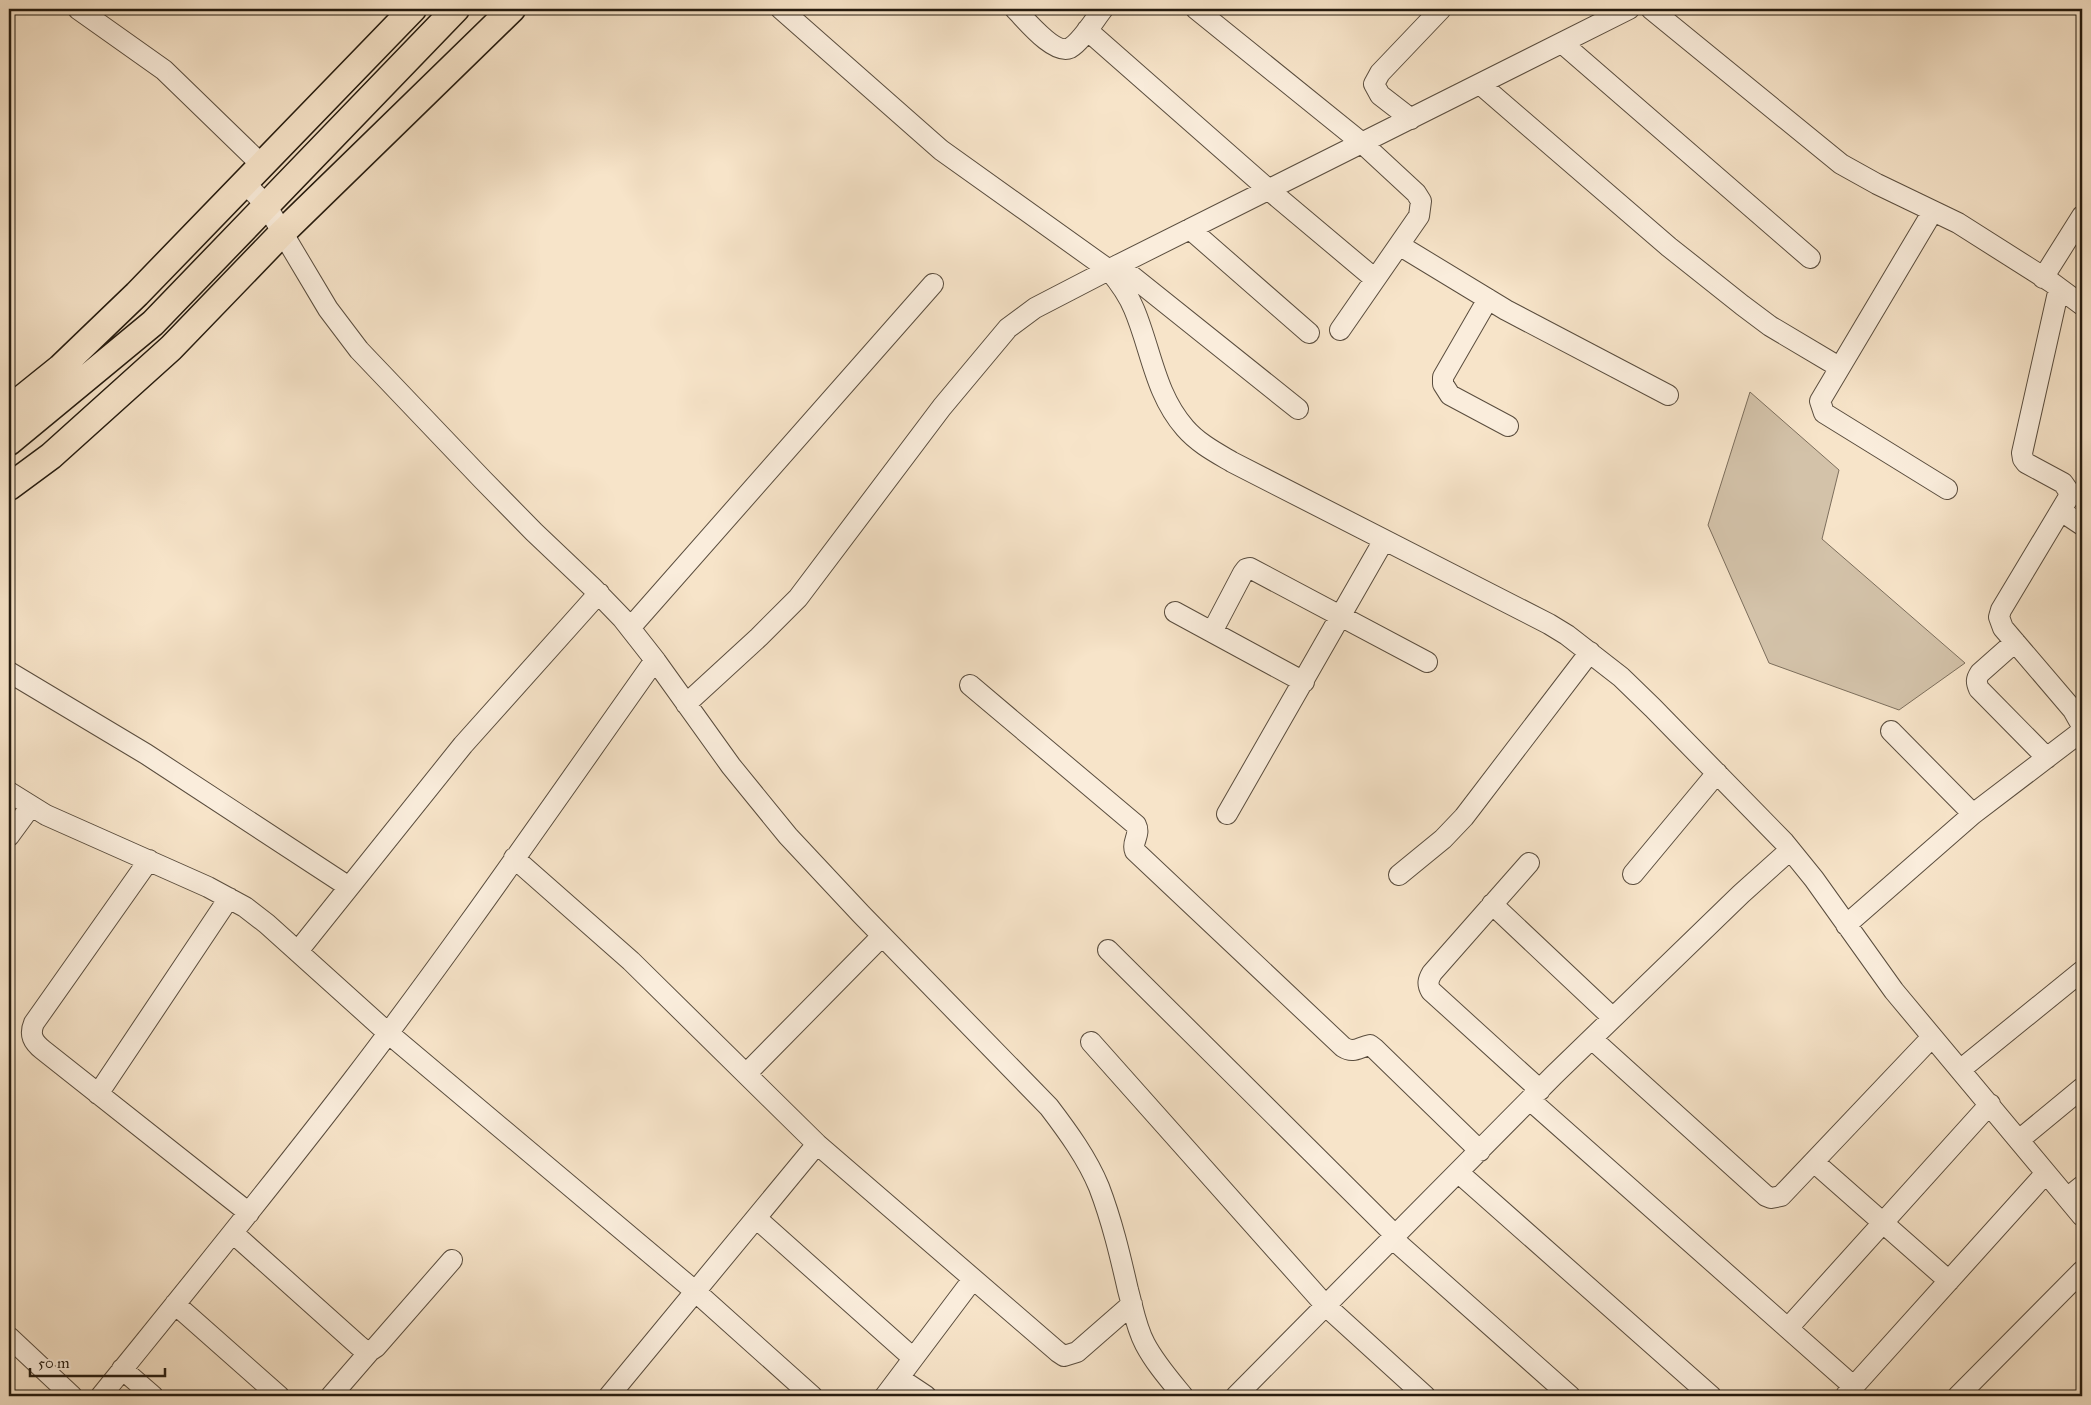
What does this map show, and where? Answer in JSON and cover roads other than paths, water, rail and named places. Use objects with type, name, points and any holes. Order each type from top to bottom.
[{"type":"main road","points":[[9,409],[60,368],[137,294],[413,9]]},
{"type":"main road","points":[[9,487],[51,456],[171,348],[275,220],[456,9]]},
{"type":"main road","points":[[9,472],[94,403],[487,9]]},
{"type":"main road","points":[[9,442],[153,324],[275,220],[512,9]]},
{"type":"street","points":[[78,9],[164,70],[253,174],[275,220],[328,309],[358,350],[521,519],[599,593],[655,660],[760,803],[788,836],[882,936],[1049,1107],[1068,1132],[1086,1161],[1098,1186],[1110,1218],[1144,1343],[1156,1363],[1182,1396]]},
{"type":"street","points":[[781,9],[941,150],[1113,268],[1298,409]]},
{"type":"street","points":[[1015,9],[1053,47],[1062,50],[1071,47],[1103,9]]},
{"type":"street","points":[[1196,9],[1362,143],[1421,201],[1419,216],[1340,330]]},
{"type":"street","points":[[1411,119],[1380,95],[1374,84],[1380,73],[1441,9]]},
{"type":"street","points":[[686,704],[798,598],[942,407],[1008,328],[1035,308],[1629,9]]},
{"type":"street","points":[[1651,9],[1840,164],[1980,237],[2082,305]]},
{"type":"street","points":[[1087,30],[1269,190],[1375,279]]},
{"type":"street","points":[[1562,43],[1810,258]]},
{"type":"street","points":[[1480,84],[1669,247],[1742,305],[1770,326],[1839,367]]},
{"type":"street","points":[[1933,211],[1820,401],[1824,413],[1947,489]]},
{"type":"street","points":[[2082,216],[2051,283],[2022,453],[2026,463],[2067,486],[2070,493],[2001,610],[2000,623],[2073,710],[2082,726]]},
{"type":"street","points":[[1190,229],[1309,334]]},
{"type":"street","points":[[1399,245],[1488,299],[1668,395]]},
{"type":"street","points":[[1113,268],[1133,307],[1159,387],[1171,409],[1186,428],[1205,446],[1232,462],[1549,624],[1590,652],[1653,708],[1755,810],[1790,850],[1894,991],[1990,1104],[2045,1174],[2075,1192],[2082,1216]]},
{"type":"street","points":[[630,628],[934,284]]},
{"type":"street","points":[[1488,299],[1443,377],[1442,384],[1450,395],[1508,426]]},
{"type":"street","points":[[2061,510],[2082,525]]},
{"type":"street","points":[[1227,814],[1384,540]]},
{"type":"street","points":[[1212,632],[1243,573],[1246,569],[1250,568],[1427,662]]},
{"type":"street","points":[[298,952],[463,745],[599,593]]},
{"type":"street","points":[[1175,612],[1304,682]]},
{"type":"street","points":[[2015,642],[1980,673],[1976,678],[1977,683],[1979,689],[2047,758]]},
{"type":"street","points":[[1400,875],[1443,839],[1464,817],[1590,652]]},
{"type":"street","points":[[101,1396],[250,1213],[388,1033],[655,660]]},
{"type":"street","points":[[9,672],[146,754],[349,887]]},
{"type":"street","points":[[970,685],[1136,826],[1138,834],[1134,844],[1135,851],[1343,1047],[1349,1051],[1355,1051],[1370,1045],[1374,1048],[1480,1151]]},
{"type":"street","points":[[1846,925],[1973,814],[2082,730]]},
{"type":"street","points":[[1891,731],[1973,814]]},
{"type":"street","points":[[1633,874],[1717,773]]},
{"type":"street","points":[[9,792],[31,806],[80,831],[149,860],[229,898],[267,924],[388,1033],[696,1292],[812,1396]]},
{"type":"street","points":[[9,836],[31,806]]},
{"type":"street","points":[[1236,1396],[1613,1018],[1741,894],[1790,850]]},
{"type":"street","points":[[514,858],[631,961],[817,1144],[1064,1356],[1077,1352],[1132,1304]]},
{"type":"street","points":[[149,860],[34,1023],[31,1030],[35,1043],[250,1213]]},
{"type":"street","points":[[1529,863],[1432,973],[1428,980],[1428,986],[1431,991],[1535,1095],[1788,1328],[1849,1391],[2045,1174]]},
{"type":"street","points":[[98,1094],[229,898]]},
{"type":"street","points":[[1492,904],[1613,1018]]},
{"type":"street","points":[[746,1074],[882,936]]},
{"type":"street","points":[[1108,950],[1395,1238],[1570,1396]]},
{"type":"street","points":[[1960,1070],[2082,971]]},
{"type":"street","points":[[1592,1039],[1766,1196],[1777,1198],[1814,1162],[1932,1037]]},
{"type":"street","points":[[1091,1042],[1326,1306],[1425,1396]]},
{"type":"street","points":[[2018,1140],[2082,1088]]},
{"type":"street","points":[[1788,1328],[1990,1104]]},
{"type":"street","points":[[609,1396],[817,1144]]},
{"type":"street","points":[[1814,1162],[1948,1281]]},
{"type":"street","points":[[1459,1173],[1710,1396]]},
{"type":"street","points":[[756,1218],[913,1358]]},
{"type":"street","points":[[233,1233],[358,1345],[364,1350],[370,1351]]},
{"type":"street","points":[[332,1396],[452,1260]]},
{"type":"street","points":[[1958,1396],[2082,1271]]},
{"type":"street","points":[[885,1396],[973,1279]]},
{"type":"street","points":[[175,1304],[278,1396]]},
{"type":"street","points":[[9,1337],[72,1396]]},
{"type":"street","points":[[122,1370],[153,1396]]},
{"type":"street","points":[[899,1378],[926,1396]]}]
